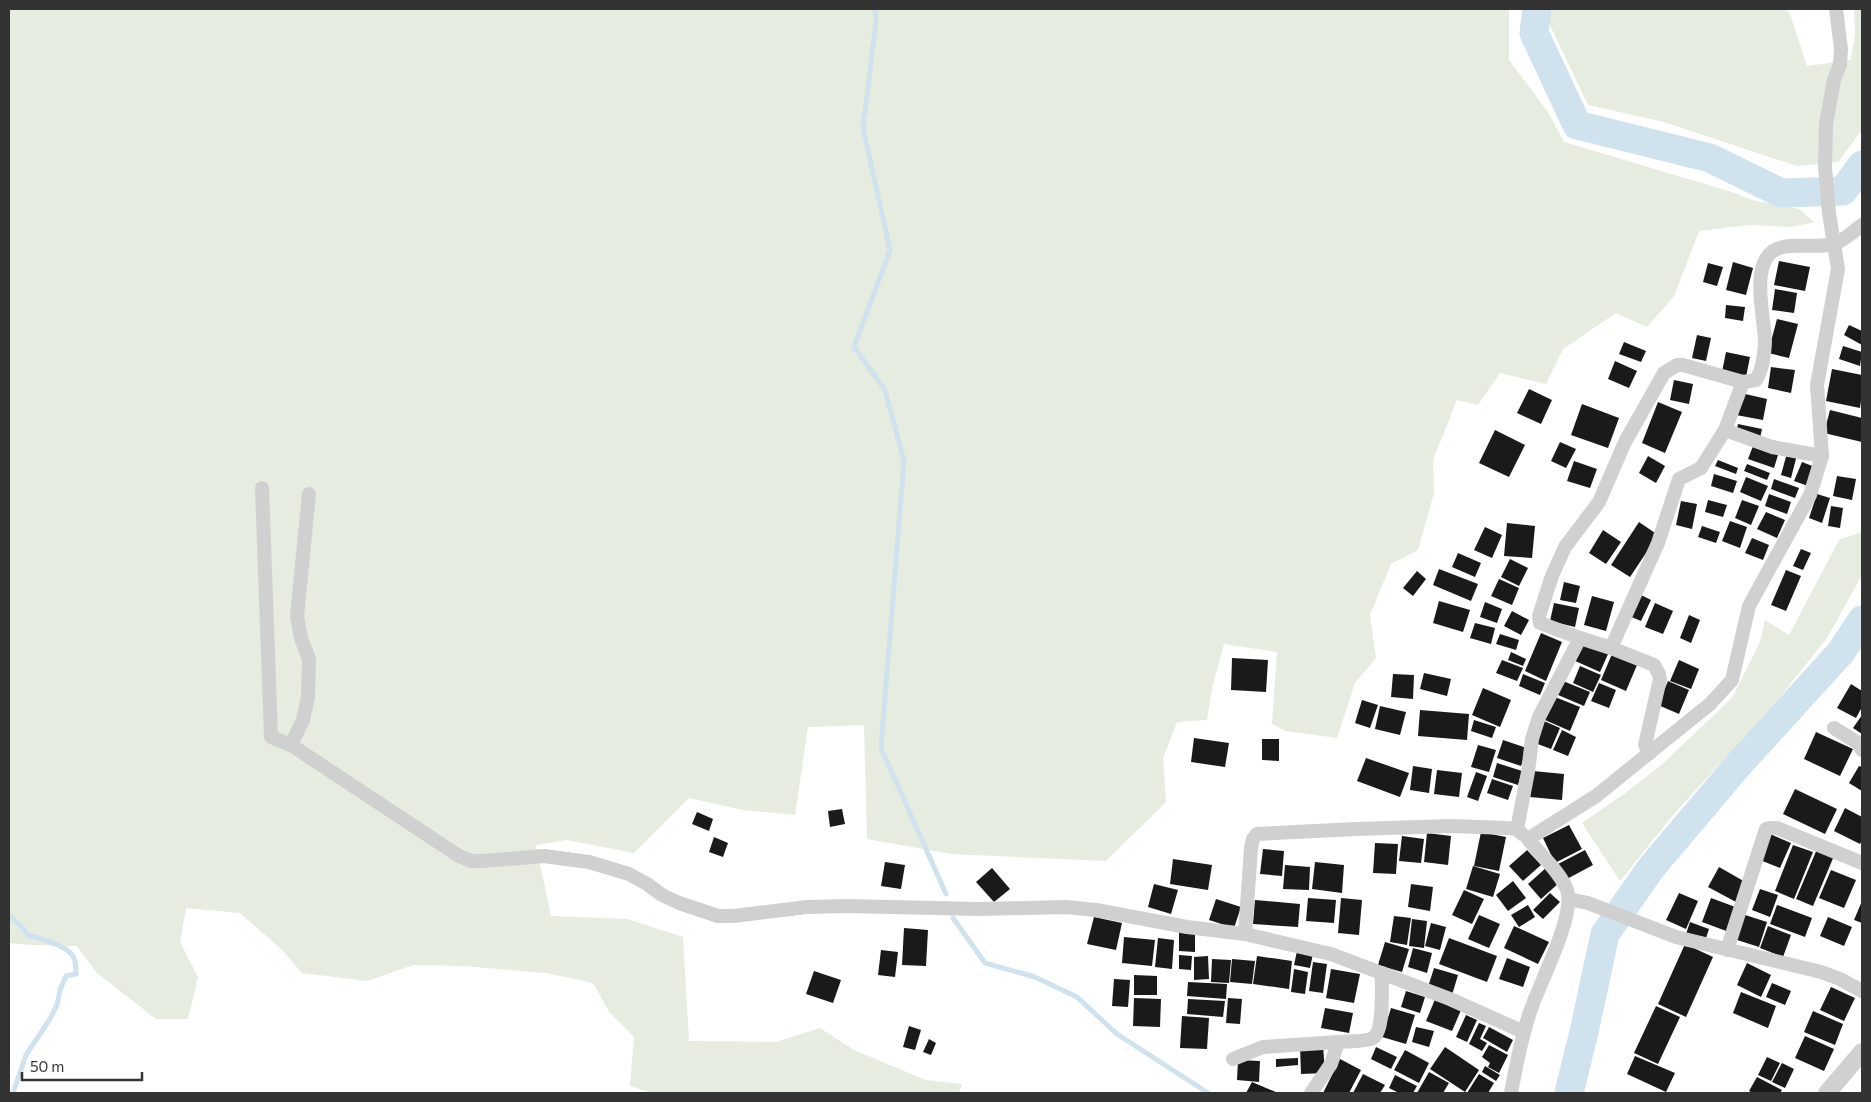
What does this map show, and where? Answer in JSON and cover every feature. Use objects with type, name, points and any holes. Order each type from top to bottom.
[{"type":"street","points":[[1528,839],[1596,796],[1710,704],[1732,680],[1749,606],[1810,495],[1822,456],[1817,385],[1838,269],[1829,213],[1825,166],[1826,124],[1840,56],[1836,9]]},
{"type":"street","points":[[1650,753],[1645,746],[1660,679],[1654,665],[1540,623],[1539,619],[1543,603],[1565,547],[1599,502],[1625,442],[1664,373],[1676,365],[1684,365],[1743,382],[1756,380],[1763,365],[1765,343],[1760,295],[1761,272],[1768,255],[1780,248],[1834,244],[1862,225]]},
{"type":"street","points":[[1611,648],[1658,543],[1679,478],[1701,468],[1725,430],[1743,382]]},
{"type":"street","points":[[1725,430],[1772,448],[1822,456]]},
{"type":"street","points":[[262,488],[271,737],[291,745],[459,856],[471,861],[544,856],[589,862],[629,874],[678,903],[718,916],[734,916],[807,907],[979,909],[1066,907],[1096,910],[1187,927],[1245,934],[1331,954],[1450,999],[1524,1032]]},
{"type":"street","points":[[291,745],[303,720],[308,697],[309,659],[301,638],[297,616],[309,494]]},
{"type":"street","points":[[1516,830],[1528,772],[1532,739],[1539,717],[1580,638]]},
{"type":"street","points":[[1834,728],[1858,743],[1862,750]]},
{"type":"street","points":[[1245,934],[1252,839],[1257,834],[1425,826],[1488,827],[1516,830],[1528,839],[1561,879],[1567,889],[1569,899],[1567,916],[1561,935],[1530,1012],[1524,1032],[1511,1093]]},
{"type":"street","points":[[1727,950],[1766,829],[1777,828],[1862,863]]},
{"type":"street","points":[[1569,899],[1588,903],[1676,937],[1820,972],[1840,979],[1862,991]]},
{"type":"street","points":[[1233,1059],[1263,1047],[1372,1039],[1378,1033],[1381,1022],[1382,973]]},
{"type":"street","points":[[1311,1093],[1330,1064],[1338,1042]]},
{"type":"street","points":[[1827,1093],[1862,1052]]},
{"type":"shaded area","points":[[9,9],[1509,9],[1509,60],[1548,112],[1564,142],[1732,192],[1752,200],[1799,209],[1814,222],[1791,227],[1750,225],[1699,231],[1674,296],[1647,327],[1616,313],[1563,349],[1546,384],[1500,373],[1478,405],[1457,400],[1433,460],[1434,493],[1418,550],[1391,564],[1370,615],[1376,658],[1355,683],[1337,738],[1286,731],[1272,724],[1277,652],[1224,644],[1212,688],[1207,720],[1177,722],[1163,758],[1166,802],[1106,861],[951,854],[867,839],[864,725],[808,727],[795,815],[743,810],[689,798],[634,853],[567,840],[536,845],[551,916],[627,919],[683,937],[689,1041],[776,1042],[820,1028],[854,1050],[926,1080],[962,1084],[959,1093],[651,1093],[630,1086],[634,1037],[609,1012],[593,983],[546,973],[464,966],[413,965],[367,981],[302,973],[282,950],[240,913],[186,908],[180,942],[198,977],[188,1019],[156,1019],[97,973],[77,946],[9,943]]},
{"type":"shaded area","points":[[1552,9],[1781,9],[1789,11],[1807,66],[1851,60],[1855,34],[1854,9],[1862,9],[1862,130],[1838,162],[1797,166],[1664,122],[1588,105],[1548,21]]},
{"type":"shaded area","points":[[1862,532],[1862,575],[1827,638],[1776,702],[1673,815],[1620,881],[1582,823],[1659,767],[1732,698],[1760,642],[1765,620],[1789,635],[1839,540]]},
{"type":"building","points":[[1779,261],[1810,267],[1805,291],[1774,285]]},
{"type":"building","points":[[1733,262],[1753,268],[1746,295],[1726,290]]},
{"type":"building","points":[[1708,263],[1723,267],[1717,286],[1703,282]]},
{"type":"building","points":[[1775,289],[1797,293],[1794,313],[1772,310]]},
{"type":"building","points":[[1726,305],[1745,307],[1743,321],[1725,318]]},
{"type":"building","points":[[1777,319],[1798,324],[1789,358],[1768,353]]},
{"type":"building","points":[[1849,325],[1862,331],[1862,345],[1844,335]]},
{"type":"building","points":[[1697,335],[1711,338],[1706,361],[1692,358]]},
{"type":"building","points":[[1624,342],[1646,351],[1641,362],[1619,354]]},
{"type":"building","points":[[1843,346],[1862,352],[1860,366],[1839,359]]},
{"type":"building","points":[[1726,352],[1750,357],[1746,377],[1722,372]]},
{"type":"building","points":[[1615,361],[1637,371],[1629,388],[1608,379]]},
{"type":"building","points":[[1771,367],[1795,370],[1791,393],[1768,388]]},
{"type":"building","points":[[1832,369],[1862,375],[1860,408],[1826,401]]},
{"type":"building","points":[[1674,380],[1693,384],[1689,404],[1670,400]]},
{"type":"building","points":[[1529,389],[1552,400],[1541,424],[1517,413]]},
{"type":"building","points":[[1741,393],[1767,399],[1763,420],[1736,415]]},
{"type":"building","points":[[1658,402],[1682,412],[1665,453],[1642,443]]},
{"type":"building","points":[[1582,404],[1619,418],[1608,448],[1571,435]]},
{"type":"building","points":[[1830,410],[1862,418],[1862,442],[1824,433]]},
{"type":"building","points":[[1738,424],[1762,429],[1760,438],[1736,433]]},
{"type":"building","points":[[1495,430],[1525,445],[1509,477],[1479,463]]},
{"type":"building","points":[[1560,442],[1576,449],[1566,468],[1551,461]]},
{"type":"building","points":[[1753,446],[1778,455],[1774,468],[1748,459]]},
{"type":"building","points":[[1787,453],[1797,455],[1791,478],[1781,475]]},
{"type":"building","points":[[1648,456],[1665,466],[1656,483],[1639,473]]},
{"type":"building","points":[[1718,460],[1738,468],[1736,474],[1715,466]]},
{"type":"building","points":[[1574,461],[1597,469],[1590,488],[1567,481]]},
{"type":"building","points":[[1802,462],[1815,467],[1808,486],[1794,481]]},
{"type":"building","points":[[1747,464],[1770,473],[1767,480],[1744,471]]},
{"type":"building","points":[[1714,474],[1737,481],[1733,493],[1711,486]]},
{"type":"building","points":[[1837,476],[1856,479],[1852,500],[1833,496]]},
{"type":"building","points":[[1746,477],[1768,486],[1761,501],[1740,492]]},
{"type":"building","points":[[1774,479],[1799,488],[1795,498],[1771,489]]},
{"type":"building","points":[[1769,494],[1791,502],[1787,514],[1765,506]]},
{"type":"building","points":[[1817,494],[1830,498],[1822,523],[1809,518]]},
{"type":"building","points":[[1708,500],[1727,505],[1723,517],[1705,512]]},
{"type":"building","points":[[1742,500],[1759,506],[1751,525],[1735,518]]},
{"type":"building","points":[[1681,501],[1697,504],[1692,529],[1676,525]]},
{"type":"building","points":[[1831,506],[1843,508],[1840,528],[1828,526]]},
{"type":"building","points":[[1766,512],[1785,520],[1777,538],[1757,529]]},
{"type":"building","points":[[1730,521],[1747,527],[1740,548],[1722,541]]},
{"type":"building","points":[[1639,522],[1658,535],[1630,577],[1611,565]]},
{"type":"building","points":[[1507,523],[1535,526],[1532,558],[1504,556]]},
{"type":"building","points":[[1702,526],[1720,532],[1716,543],[1698,537]]},
{"type":"building","points":[[1485,527],[1502,535],[1492,558],[1474,550]]},
{"type":"building","points":[[1603,530],[1621,542],[1606,564],[1589,553]]},
{"type":"building","points":[[1752,538],[1769,545],[1763,560],[1745,553]]},
{"type":"building","points":[[1801,549],[1811,553],[1803,570],[1793,566]]},
{"type":"building","points":[[1458,553],[1481,563],[1475,577],[1452,567]]},
{"type":"building","points":[[1510,559],[1528,568],[1519,586],[1501,577]]},
{"type":"building","points":[[1439,569],[1478,584],[1471,601],[1433,585]]},
{"type":"building","points":[[1786,570],[1801,576],[1786,611],[1771,605]]},
{"type":"building","points":[[1417,571],[1426,579],[1413,596],[1403,588]]},
{"type":"building","points":[[1499,579],[1519,588],[1512,605],[1491,596]]},
{"type":"building","points":[[1564,582],[1580,586],[1576,603],[1560,600]]},
{"type":"building","points":[[1639,594],[1651,600],[1641,621],[1629,616]]},
{"type":"building","points":[[1592,596],[1614,602],[1606,631],[1584,625]]},
{"type":"building","points":[[1439,601],[1470,610],[1463,632],[1433,623]]},
{"type":"building","points":[[1485,602],[1502,609],[1497,623],[1480,617]]},
{"type":"building","points":[[1554,603],[1579,608],[1575,627],[1550,621]]},
{"type":"building","points":[[1655,603],[1673,611],[1663,634],[1645,627]]},
{"type":"building","points":[[1512,611],[1529,620],[1521,635],[1504,626]]},
{"type":"building","points":[[1689,615],[1700,620],[1691,643],[1680,638]]},
{"type":"building","points":[[1475,623],[1495,628],[1491,644],[1470,638]]},
{"type":"building","points":[[1541,633],[1562,642],[1546,681],[1525,671]]},
{"type":"building","points":[[1500,634],[1519,640],[1516,650],[1496,644]]},
{"type":"building","points":[[1581,640],[1609,652],[1600,672],[1573,660]]},
{"type":"building","points":[[1511,652],[1526,659],[1523,666],[1508,660]]},
{"type":"building","points":[[1612,654],[1637,665],[1626,691],[1601,680]]},
{"type":"building","points":[[1232,658],[1268,660],[1266,692],[1231,690]]},
{"type":"building","points":[[1502,660],[1523,668],[1517,681],[1496,673]]},
{"type":"building","points":[[1679,660],[1699,669],[1691,689],[1670,681]]},
{"type":"building","points":[[1580,666],[1601,675],[1593,692],[1573,683]]},
{"type":"building","points":[[1424,673],[1451,679],[1447,696],[1420,689]]},
{"type":"building","points":[[1393,674],[1414,675],[1413,699],[1391,697]]},
{"type":"building","points":[[1523,674],[1545,683],[1540,695],[1519,686]]},
{"type":"building","points":[[1563,681],[1590,692],[1584,706],[1558,695]]},
{"type":"building","points":[[1668,681],[1689,690],[1679,714],[1658,705]]},
{"type":"building","points":[[1599,683],[1616,690],[1609,708],[1591,701]]},
{"type":"building","points":[[1851,684],[1862,691],[1862,707],[1856,718],[1837,708]]},
{"type":"building","points":[[1483,688],[1511,700],[1500,727],[1472,715]]},
{"type":"building","points":[[1555,697],[1580,707],[1570,731],[1545,720]]},
{"type":"building","points":[[1362,700],[1378,705],[1370,728],[1355,723]]},
{"type":"building","points":[[1380,706],[1406,712],[1400,735],[1375,729]]},
{"type":"building","points":[[1420,710],[1469,714],[1467,740],[1418,736]]},
{"type":"building","points":[[1862,715],[1862,734],[1853,728]]},
{"type":"building","points":[[1474,720],[1496,727],[1492,738],[1471,731]]},
{"type":"building","points":[[1544,721],[1560,728],[1551,749],[1535,743]]},
{"type":"building","points":[[1562,730],[1576,737],[1568,756],[1553,750]]},
{"type":"building","points":[[1816,732],[1853,749],[1840,776],[1804,759]]},
{"type":"building","points":[[1194,738],[1229,743],[1225,767],[1191,762]]},
{"type":"building","points":[[1262,739],[1279,739],[1279,761],[1262,760]]},
{"type":"building","points":[[1503,740],[1527,748],[1521,766],[1497,758]]},
{"type":"building","points":[[1478,745],[1496,750],[1489,772],[1471,767]]},
{"type":"building","points":[[1366,758],[1409,773],[1400,797],[1357,781]]},
{"type":"building","points":[[1497,763],[1522,771],[1518,785],[1493,777]]},
{"type":"building","points":[[1413,766],[1432,769],[1429,793],[1410,790]]},
{"type":"building","points":[[1859,766],[1862,767],[1862,791],[1849,783]]},
{"type":"building","points":[[1437,770],[1462,773],[1459,797],[1434,794]]},
{"type":"building","points":[[1533,771],[1564,774],[1562,800],[1530,797]]},
{"type":"building","points":[[1476,772],[1487,776],[1478,801],[1467,797]]},
{"type":"building","points":[[1492,779],[1513,786],[1508,800],[1487,793]]},
{"type":"building","points":[[1795,789],[1837,809],[1825,834],[1783,814]]},
{"type":"building","points":[[1845,808],[1862,817],[1862,840],[1860,844],[1834,831]]},
{"type":"building","points":[[842,809],[845,824],[830,827],[828,811]]},
{"type":"building","points":[[697,812],[713,819],[709,831],[692,824]]},
{"type":"building","points":[[1569,825],[1582,849],[1555,863],[1543,838]]},
{"type":"building","points":[[1481,832],[1506,837],[1499,871],[1474,866]]},
{"type":"building","points":[[1427,833],[1451,836],[1448,865],[1424,862]]},
{"type":"building","points":[[1770,834],[1791,843],[1780,868],[1760,860]]},
{"type":"building","points":[[1402,836],[1424,839],[1421,863],[1399,861]]},
{"type":"building","points":[[714,837],[728,843],[723,857],[709,852]]},
{"type":"building","points":[[1375,843],[1398,844],[1396,874],[1373,873]]},
{"type":"building","points":[[1793,845],[1813,852],[1794,899],[1775,891]]},
{"type":"building","points":[[1263,849],[1284,851],[1282,876],[1260,874]]},
{"type":"building","points":[[1817,849],[1834,856],[1813,906],[1796,899]]},
{"type":"building","points":[[1527,850],[1541,865],[1523,881],[1509,866]]},
{"type":"building","points":[[1585,850],[1593,865],[1567,879],[1558,864]]},
{"type":"building","points":[[1173,859],[1212,865],[1208,890],[1170,884]]},
{"type":"building","points":[[885,862],[905,865],[901,889],[881,886]]},
{"type":"building","points":[[1315,862],[1344,865],[1342,893],[1312,889]]},
{"type":"building","points":[[1285,865],[1310,867],[1309,890],[1283,889]]},
{"type":"building","points":[[1473,866],[1500,874],[1493,897],[1466,889]]},
{"type":"building","points":[[1547,867],[1560,882],[1541,899],[1528,884]]},
{"type":"building","points":[[1719,867],[1747,883],[1736,902],[1708,887]]},
{"type":"building","points":[[992,868],[1010,889],[994,902],[976,882]]},
{"type":"building","points":[[1831,870],[1856,880],[1844,908],[1819,898]]},
{"type":"building","points":[[1513,881],[1526,898],[1508,911],[1496,895]]},
{"type":"building","points":[[1154,884],[1178,890],[1171,914],[1148,907]]},
{"type":"building","points":[[1411,884],[1433,887],[1430,911],[1408,907]]},
{"type":"building","points":[[1760,889],[1778,895],[1770,917],[1752,910]]},
{"type":"building","points":[[1464,890],[1484,899],[1472,924],[1452,915]]},
{"type":"building","points":[[1550,893],[1560,902],[1543,919],[1533,910]]},
{"type":"building","points":[[1679,893],[1698,901],[1686,929],[1666,920]]},
{"type":"building","points":[[1308,898],[1336,900],[1334,923],[1306,921]]},
{"type":"building","points":[[1341,898],[1362,900],[1359,935],[1338,933]]},
{"type":"building","points":[[1711,898],[1738,908],[1729,932],[1702,922]]},
{"type":"building","points":[[1216,899],[1241,907],[1234,928],[1209,920]]},
{"type":"building","points":[[1255,900],[1300,904],[1298,927],[1253,924]]},
{"type":"building","points":[[1862,901],[1862,923],[1854,920]]},
{"type":"building","points":[[1528,905],[1535,917],[1519,927],[1511,915]]},
{"type":"building","points":[[1777,905],[1812,918],[1805,937],[1770,924]]},
{"type":"building","points":[[1742,914],[1767,922],[1759,947],[1734,939]]},
{"type":"building","points":[[1479,915],[1500,924],[1489,948],[1468,939]]},
{"type":"building","points":[[1394,916],[1411,918],[1407,945],[1390,942]]},
{"type":"building","points":[[1094,917],[1122,923],[1116,950],[1087,944]]},
{"type":"building","points":[[1828,917],[1852,927],[1844,946],[1820,936]]},
{"type":"building","points":[[1412,919],[1427,921],[1424,948],[1409,946]]},
{"type":"building","points":[[1690,922],[1709,929],[1705,941],[1686,934]]},
{"type":"building","points":[[1431,923],[1446,927],[1440,950],[1425,946]]},
{"type":"building","points":[[1514,926],[1549,942],[1538,964],[1504,948]]},
{"type":"building","points":[[1768,926],[1791,935],[1783,957],[1760,948]]},
{"type":"building","points":[[904,928],[928,930],[926,966],[902,965]]},
{"type":"building","points":[[1179,931],[1195,931],[1195,952],[1179,951]]},
{"type":"building","points":[[1124,937],[1155,940],[1152,966],[1122,963]]},
{"type":"building","points":[[1158,938],[1174,940],[1172,969],[1155,967]]},
{"type":"building","points":[[1449,938],[1497,956],[1487,982],[1439,964]]},
{"type":"building","points":[[1385,942],[1409,949],[1402,972],[1378,965]]},
{"type":"building","points":[[1685,944],[1713,957],[1686,1017],[1658,1004]]},
{"type":"building","points":[[1413,948],[1432,953],[1427,973],[1408,967]]},
{"type":"building","points":[[881,950],[898,952],[895,977],[878,975]]},
{"type":"building","points":[[1297,951],[1313,954],[1310,968],[1294,965]]},
{"type":"building","points":[[1179,955],[1192,956],[1191,970],[1179,969]]},
{"type":"building","points":[[1208,956],[1209,979],[1194,980],[1194,957]]},
{"type":"building","points":[[1257,956],[1292,961],[1289,989],[1253,984]]},
{"type":"building","points":[[1507,958],[1530,967],[1523,987],[1499,979]]},
{"type":"building","points":[[1212,959],[1231,960],[1229,983],[1211,982]]},
{"type":"building","points":[[1232,959],[1255,961],[1252,984],[1230,982]]},
{"type":"building","points":[[1313,962],[1327,964],[1323,993],[1309,991]]},
{"type":"building","points":[[1747,963],[1771,975],[1761,997],[1737,985]]},
{"type":"building","points":[[1434,968],[1458,975],[1452,995],[1428,987]]},
{"type":"building","points":[[1294,969],[1308,972],[1305,994],[1291,992]]},
{"type":"building","points":[[1331,969],[1360,974],[1354,1003],[1326,998]]},
{"type":"building","points":[[814,971],[841,980],[833,1003],[806,994]]},
{"type":"building","points":[[1134,975],[1157,976],[1157,995],[1134,995]]},
{"type":"building","points":[[1114,979],[1130,980],[1128,1007],[1112,1006]]},
{"type":"building","points":[[1188,982],[1227,984],[1226,999],[1187,996]]},
{"type":"building","points":[[1772,983],[1791,991],[1785,1005],[1766,997]]},
{"type":"building","points":[[1831,987],[1855,998],[1844,1021],[1820,1010]]},
{"type":"building","points":[[1406,991],[1425,997],[1420,1013],[1401,1007]]},
{"type":"building","points":[[1741,992],[1776,1006],[1768,1028],[1733,1013]]},
{"type":"building","points":[[1436,997],[1462,1008],[1452,1031],[1426,1021]]},
{"type":"building","points":[[1134,998],[1161,999],[1160,1027],[1133,1026]]},
{"type":"building","points":[[1228,998],[1242,999],[1240,1024],[1226,1023]]},
{"type":"building","points":[[1188,999],[1225,1001],[1223,1017],[1187,1014]]},
{"type":"building","points":[[1656,1006],[1680,1017],[1658,1064],[1634,1053]]},
{"type":"building","points":[[1325,1008],[1353,1013],[1349,1033],[1321,1028]]},
{"type":"building","points":[[1391,1008],[1415,1015],[1406,1044],[1382,1037]]},
{"type":"building","points":[[1813,1011],[1843,1024],[1835,1045],[1804,1032]]},
{"type":"building","points":[[1466,1015],[1477,1020],[1467,1042],[1456,1037]]},
{"type":"building","points":[[1182,1016],[1209,1018],[1207,1049],[1180,1048]]},
{"type":"building","points":[[1479,1023],[1486,1026],[1480,1039],[1487,1043],[1482,1051],[1469,1044]]},
{"type":"building","points":[[909,1026],[921,1030],[915,1050],[903,1047]]},
{"type":"building","points":[[1416,1027],[1434,1031],[1429,1047],[1412,1042]]},
{"type":"building","points":[[1489,1027],[1513,1040],[1507,1052],[1483,1038]]},
{"type":"building","points":[[1805,1036],[1834,1049],[1824,1071],[1795,1058]]},
{"type":"building","points":[[929,1039],[936,1043],[931,1055],[923,1052]]},
{"type":"building","points":[[1300,1045],[1323,1045],[1325,1073],[1301,1074]]},
{"type":"building","points":[[1489,1045],[1508,1055],[1499,1073],[1488,1067],[1490,1063],[1482,1057]]},
{"type":"building","points":[[1376,1047],[1397,1057],[1391,1069],[1371,1059]]},
{"type":"building","points":[[1445,1047],[1479,1070],[1465,1092],[1430,1069]]},
{"type":"building","points":[[1405,1050],[1429,1063],[1419,1083],[1394,1070]]},
{"type":"building","points":[[1635,1056],[1675,1073],[1666,1092],[1627,1074]]},
{"type":"building","points":[[1767,1057],[1780,1063],[1771,1081],[1758,1075]]},
{"type":"building","points":[[1298,1058],[1298,1065],[1276,1067],[1276,1059]]},
{"type":"building","points":[[1340,1059],[1361,1070],[1349,1093],[1323,1093]]},
{"type":"building","points":[[1238,1060],[1260,1061],[1259,1082],[1237,1080]]},
{"type":"building","points":[[1782,1063],[1794,1069],[1785,1088],[1772,1082]]},
{"type":"building","points":[[1485,1066],[1500,1075],[1496,1081],[1482,1072]]},
{"type":"building","points":[[1429,1072],[1449,1083],[1443,1093],[1417,1093]]},
{"type":"building","points":[[1363,1074],[1385,1085],[1380,1093],[1353,1093]]},
{"type":"building","points":[[1479,1074],[1494,1083],[1488,1093],[1467,1093]]},
{"type":"building","points":[[1395,1075],[1417,1086],[1413,1093],[1399,1093],[1389,1088]]},
{"type":"building","points":[[1757,1077],[1782,1090],[1780,1093],[1753,1093],[1749,1091]]},
{"type":"building","points":[[1252,1082],[1278,1093],[1246,1093]]},
{"type":"waterway","points":[[875,9],[876,21],[863,128],[890,250],[854,347],[885,390],[904,461],[881,748],[946,894]]},
{"type":"waterway","points":[[1537,9],[1534,33],[1577,125],[1710,158],[1781,193],[1843,191],[1862,165]]},
{"type":"waterway","points":[[1569,1093],[1605,934],[1651,868],[1739,764],[1841,652],[1862,620]]},
{"type":"waterway","points":[[9,915],[28,935],[66,949],[71,953],[76,964],[76,974],[66,976],[60,990],[57,1005],[50,1019],[26,1055],[13,1093]]},
{"type":"waterway","points":[[953,918],[985,963],[1035,977],[1077,997],[1117,1034],[1208,1093]]}]
